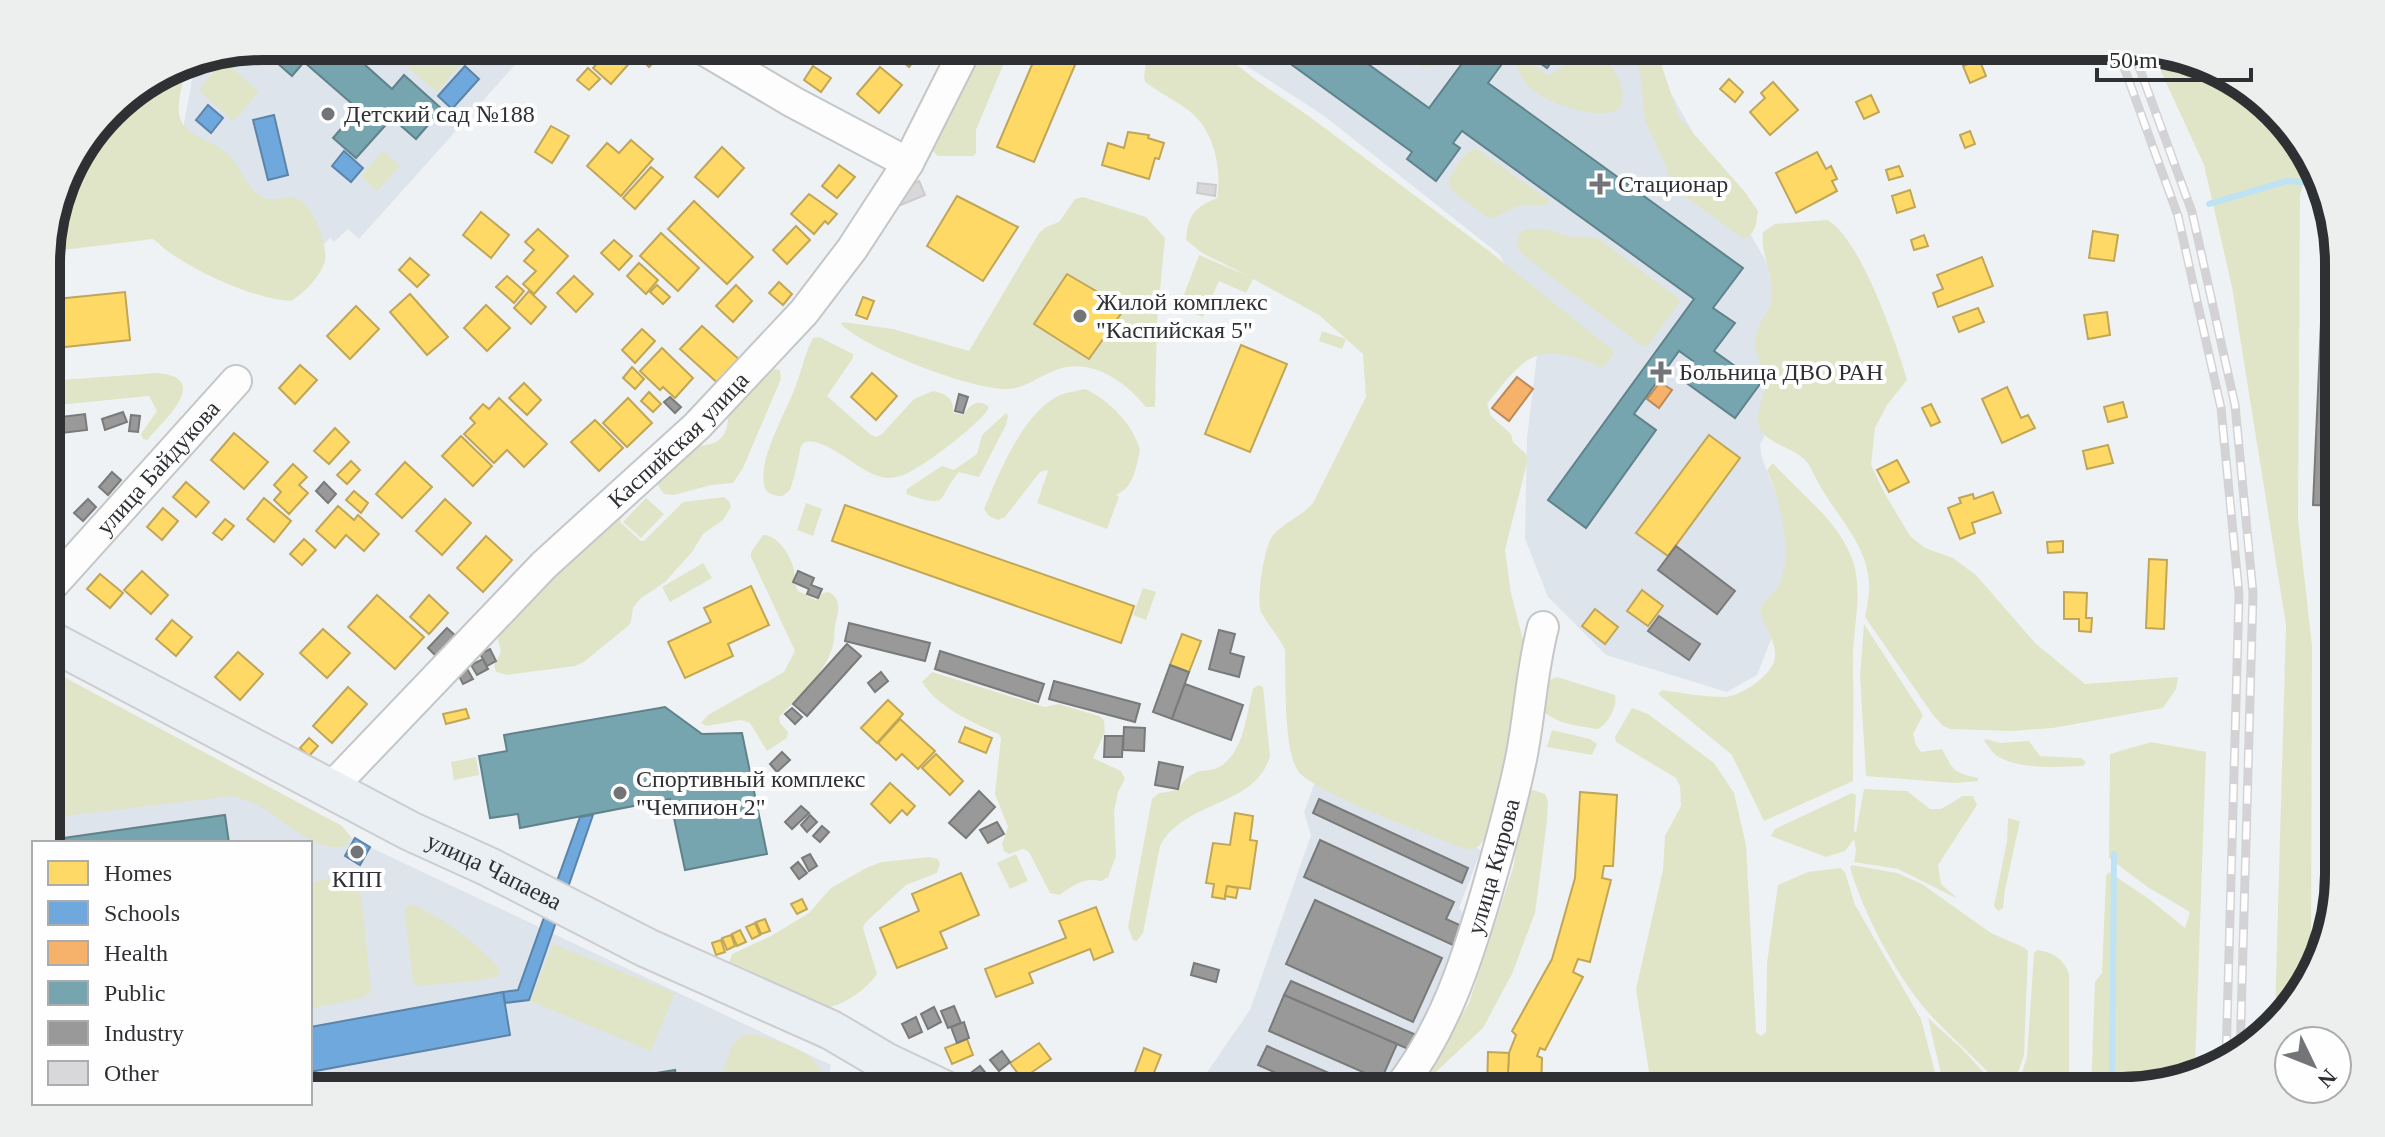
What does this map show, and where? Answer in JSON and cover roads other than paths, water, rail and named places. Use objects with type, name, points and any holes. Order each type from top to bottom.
[{"type":"main road","name":"улица Чапаева","points":[[60,646],[410,831],[489,867],[647,948],[831,1030],[916,1077]]},
{"type":"street","points":[[722,60],[908,163]]},
{"type":"street","name":"Каспийская улица","points":[[331,788],[551,559],[697,426],[804,312],[852,249],[908,163],[960,60]]},
{"type":"street","name":"улица Байдукова","points":[[60,577],[236,381]]},
{"type":"street","name":"улица Кирова","points":[[1406,1077],[1439,1026],[1469,953],[1503,836],[1519,766],[1543,627]]},
{"type":"water","points":[[2325,670],[2323,897],[2321,839]]},
{"type":"waterway","points":[[2209,204],[2287,181],[2308,182]]},
{"type":"waterway","points":[[2112,1077],[2114,854]]},
{"type":"railway","points":[[2120,60],[2178,216],[2221,408],[2239,594],[2226,1048]]},
{"type":"railway","points":[[2136,61],[2192,212],[2235,405],[2253,593],[2240,1039]]},
{"type":"place","name":"Детский сад №188","points":[[328,114]]},
{"type":"place","name":"Стационар","points":[[1600,184]]},
{"type":"place","name":"Жилой комплекс \"Каспийская 5\"","points":[[1080,316]]},
{"type":"place","name":"Больница ДВО РАН","points":[[1661,372]]},
{"type":"place","name":"Спортивный комплекс \"Чемпион 2\"","points":[[620,793]]},
{"type":"place","name":"КПП","points":[[357,852]]}]
